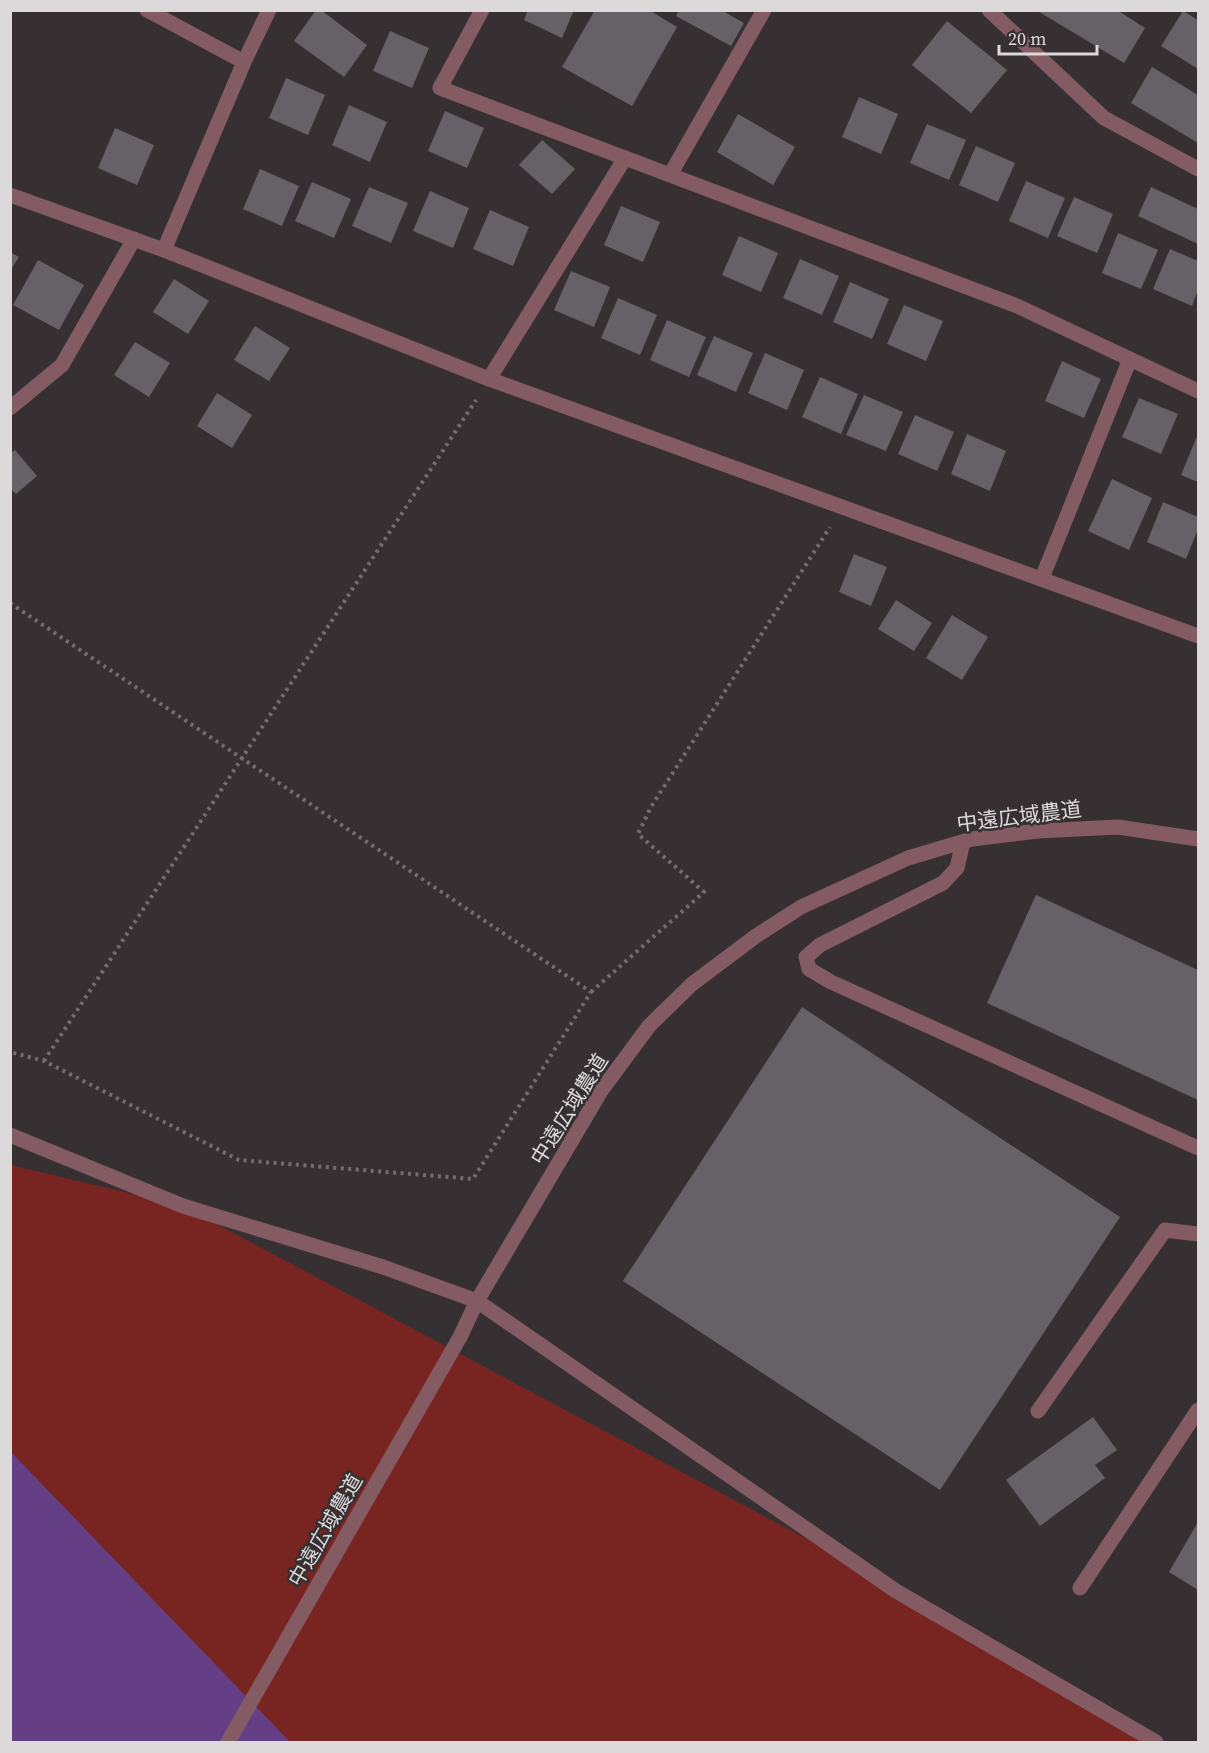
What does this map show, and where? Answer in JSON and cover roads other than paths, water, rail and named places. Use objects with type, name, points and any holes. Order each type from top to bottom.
[{"type":"street","points":[[147,10],[244,62]]},
{"type":"street","points":[[164,250],[244,62],[269,10]]},
{"type":"street","points":[[482,10],[440,88],[1017,306],[1198,391]]},
{"type":"street","points":[[670,175],[764,10]]},
{"type":"street","points":[[992,12],[1104,118],[1198,169]]},
{"type":"street","points":[[489,379],[625,158]]},
{"type":"street","points":[[10,195],[164,250],[489,379],[1198,636]]},
{"type":"street","points":[[10,408],[62,365],[134,239]]},
{"type":"street","points":[[1042,578],[1130,358]]},
{"type":"street","name":"中遠広域農道","points":[[228,1743],[460,1337],[477,1301],[601,1092],[649,1026],[692,984],[756,936],[801,907],[908,858],[963,842],[1038,831],[1118,827],[1198,839]]},
{"type":"street","points":[[963,842],[957,868],[943,883],[820,945],[806,957],[809,969],[831,982],[1198,1148]]},
{"type":"street","points":[[10,1135],[183,1206],[383,1266],[477,1301],[896,1591],[1156,1743]]},
{"type":"street","points":[[1038,1411],[1165,1230],[1198,1234]]},
{"type":"street","points":[[1080,1588],[1198,1410]]}]
